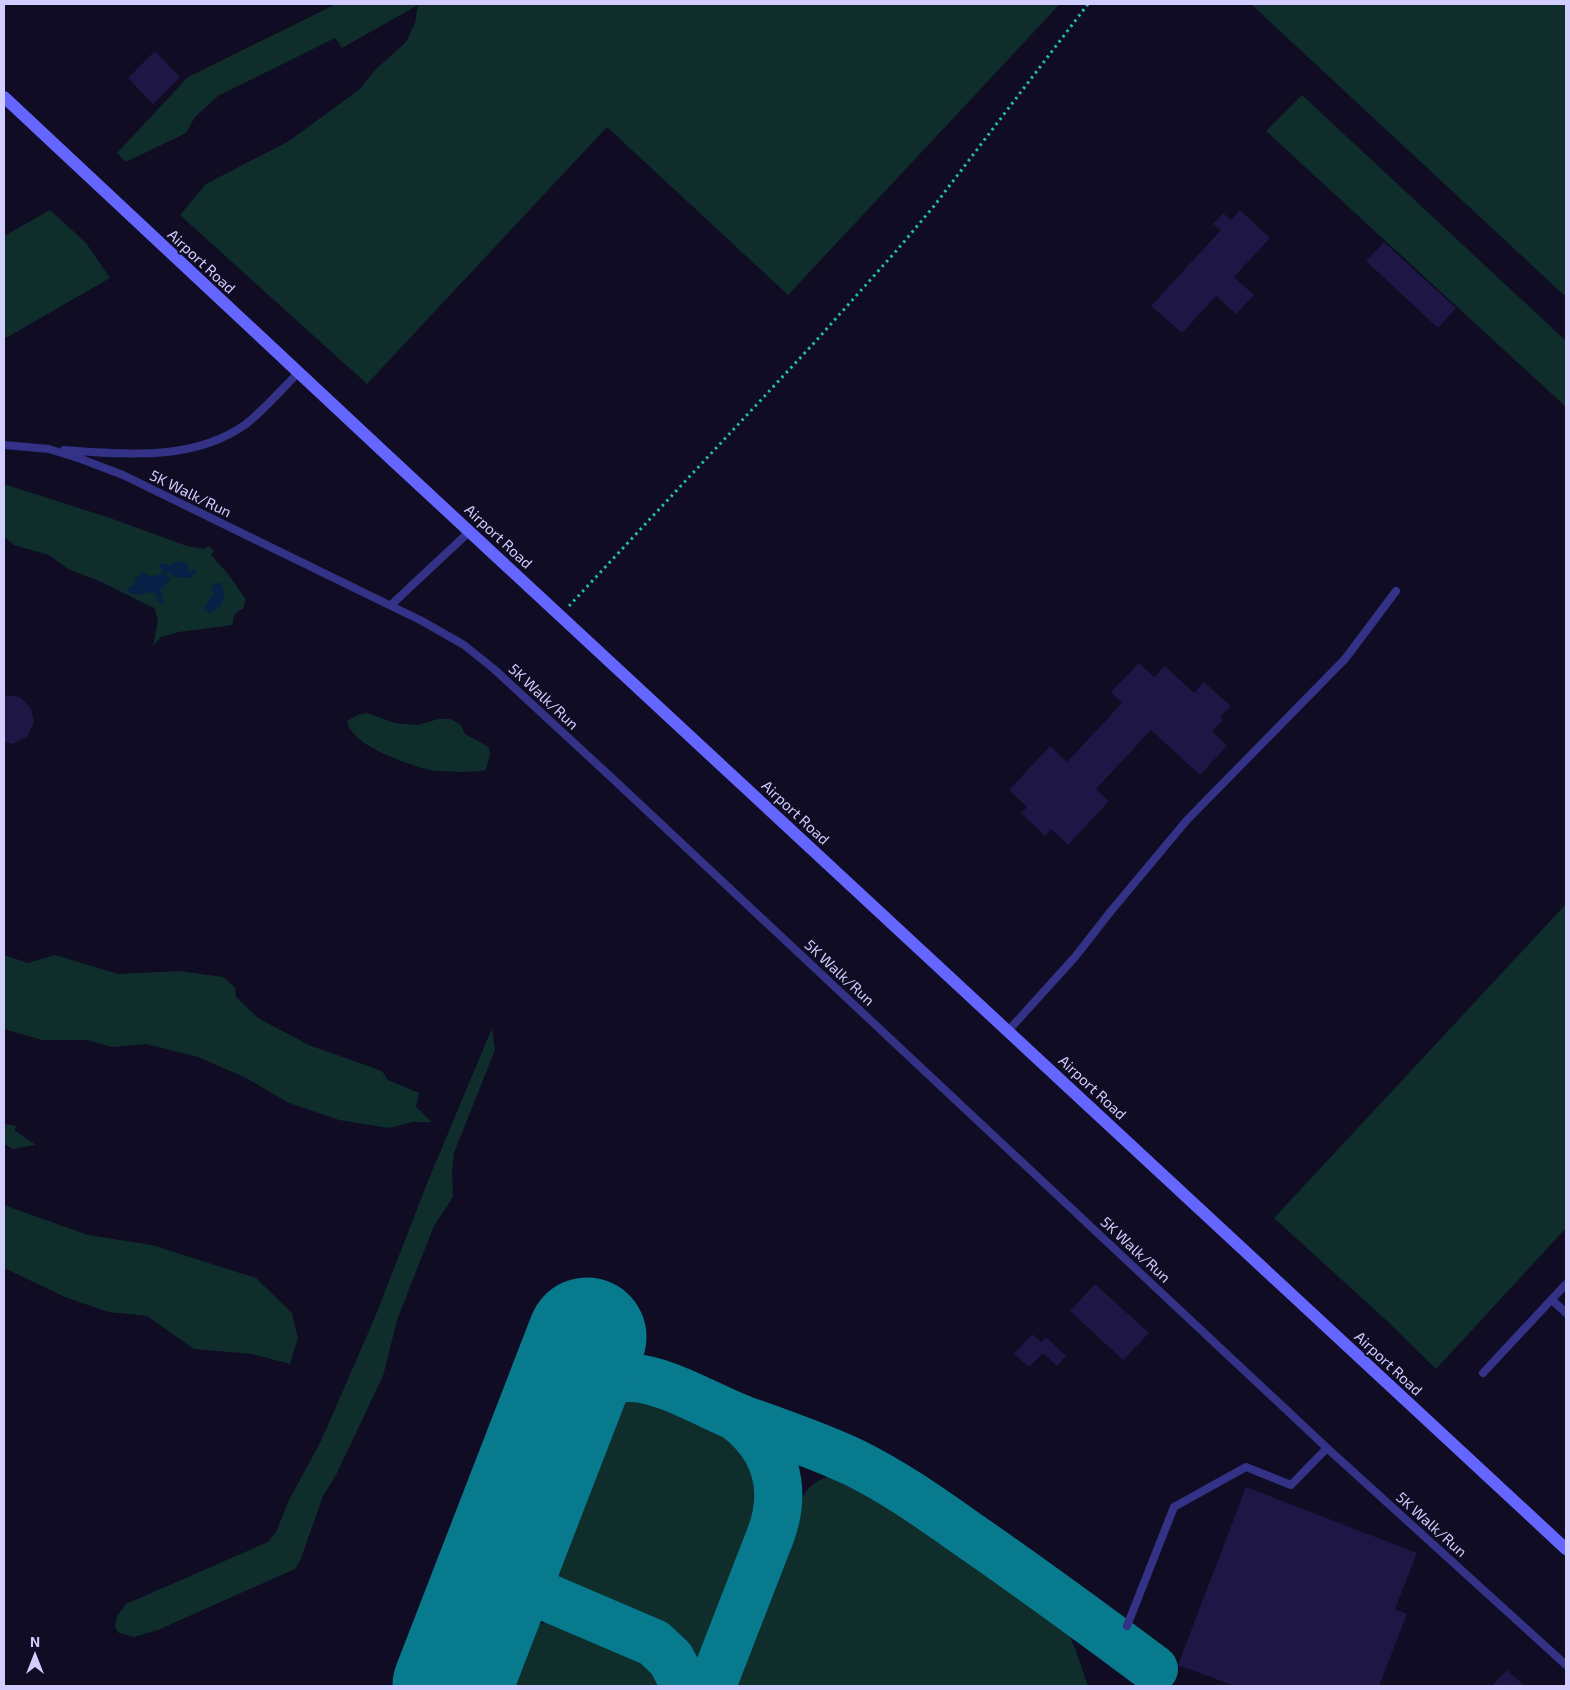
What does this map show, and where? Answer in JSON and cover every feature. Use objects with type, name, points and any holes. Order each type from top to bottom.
[{"type":"main road","name":"Airport Road","points":[[4,97],[298,373],[1566,1550]]},
{"type":"lane","points":[[49,449],[149,454],[198,447],[216,441],[244,424],[256,415],[298,373]]},
{"type":"lane","name":"5K Walk/Run","points":[[4,445],[49,449],[81,458],[123,475],[391,605],[464,645],[494,669],[612,778],[1327,1448],[1566,1665]]},
{"type":"lane","points":[[391,605],[469,532]]},
{"type":"lane","points":[[1008,1031],[1075,958],[1111,911],[1187,820],[1344,659],[1396,591]]},
{"type":"lane","points":[[1483,1374],[1566,1284]]},
{"type":"lane","points":[[1552,1300],[1566,1313]]},
{"type":"lane","points":[[1128,1626],[1174,1507],[1246,1467],[1291,1485],[1327,1448]]},
{"type":"path","points":[[560,615],[807,350],[897,250],[934,206],[1088,4]]},
{"type":"green space","points":[[336,4],[1060,4],[788,295],[607,127],[367,384],[180,215],[206,184],[289,141],[360,89],[374,71],[406,42],[415,23],[418,5],[342,48],[335,38],[218,96],[195,117],[186,133],[126,162],[117,153],[188,77]]},
{"type":"green space","points":[[1251,4],[1566,4],[1566,297]]},
{"type":"green space","points":[[1302,95],[1566,341],[1566,407],[1266,131]]},
{"type":"green space","points":[[50,210],[86,243],[110,278],[4,339],[4,236]]},
{"type":"green space","points":[[4,484],[110,518],[187,546],[204,549],[208,546],[214,551],[211,555],[229,575],[246,600],[243,609],[235,616],[233,625],[179,632],[161,637],[153,646],[158,620],[154,608],[99,581],[68,569],[49,555],[14,545],[4,537]]},
{"type":"green space","points":[[367,713],[395,723],[418,725],[438,719],[450,719],[460,724],[465,734],[489,747],[490,755],[486,770],[458,772],[430,770],[381,753],[358,738],[351,730],[347,721]]},
{"type":"green space","points":[[1566,904],[1566,1228],[1436,1369],[1386,1320],[1274,1218]]},
{"type":"green space","points":[[4,955],[28,963],[55,955],[118,974],[179,971],[223,977],[235,987],[236,997],[258,1018],[309,1045],[382,1071],[388,1080],[419,1093],[416,1107],[432,1122],[413,1122],[389,1128],[339,1120],[289,1103],[244,1077],[198,1057],[146,1044],[112,1047],[87,1040],[42,1040],[4,1029]]},
{"type":"green space","points":[[492,1028],[495,1050],[454,1153],[452,1172],[453,1197],[434,1226],[397,1320],[383,1376],[336,1475],[323,1496],[300,1561],[295,1569],[158,1630],[134,1637],[119,1633],[115,1627],[117,1616],[126,1604],[268,1542],[276,1532],[289,1500],[321,1441],[375,1317],[428,1181]]},
{"type":"green space","points":[[4,1124],[17,1126],[14,1130],[36,1145],[13,1149],[4,1144]]},
{"type":"green space","points":[[4,1205],[88,1235],[152,1245],[256,1278],[292,1313],[298,1338],[290,1364],[252,1354],[194,1349],[147,1316],[108,1312],[65,1297],[4,1268]]},
{"type":"green space","points":[[637,1393],[656,1399],[722,1426],[734,1434],[750,1451],[762,1486],[762,1510],[759,1521],[699,1676],[683,1646],[665,1630],[561,1586],[551,1565],[549,1549],[604,1407],[617,1396]]},
{"type":"green space","points":[[838,1475],[850,1478],[897,1505],[1045,1608],[1067,1630],[1088,1686],[729,1686],[803,1496],[818,1481]]},
{"type":"green space","points":[[552,1622],[636,1655],[657,1667],[665,1686],[496,1686],[513,1642],[529,1625]]},
{"type":"water","points":[[177,561],[188,564],[190,572],[195,568],[196,572],[191,578],[176,577],[167,572],[164,574],[171,578],[160,589],[164,602],[160,603],[156,599],[157,594],[150,592],[139,595],[127,592],[129,587],[134,585],[135,578],[142,571],[149,576],[161,575],[163,571],[159,566],[162,563],[169,565]]},
{"type":"water","points":[[221,582],[225,596],[219,608],[210,613],[204,608],[214,594],[212,591],[213,585]]},
{"type":"building","points":[[155,51],[180,77],[153,104],[128,78]]},
{"type":"building","points":[[1240,210],[1270,238],[1234,277],[1254,295],[1236,314],[1216,296],[1182,333],[1151,306],[1221,230],[1213,224],[1223,213],[1231,220]]},
{"type":"building","points":[[1384,242],[1456,308],[1438,328],[1366,261]]},
{"type":"building","points":[[1139,663],[1154,677],[1165,666],[1194,693],[1204,682],[1231,706],[1220,717],[1223,720],[1212,731],[1227,746],[1200,775],[1151,730],[1096,789],[1109,801],[1068,845],[1051,829],[1045,836],[1021,813],[1027,807],[1009,790],[1050,746],[1067,762],[1122,703],[1111,692]]},
{"type":"building","points":[[4,695],[20,697],[31,708],[34,723],[27,737],[13,744],[4,742]]},
{"type":"building","points":[[1095,1284],[1149,1333],[1123,1360],[1070,1311]]},
{"type":"building","points":[[1032,1334],[1041,1342],[1046,1337],[1066,1356],[1057,1366],[1043,1353],[1029,1367],[1014,1354]]},
{"type":"building","points":[[1246,1487],[1417,1553],[1395,1609],[1407,1614],[1379,1686],[1235,1686],[1178,1665]]},
{"type":"building","points":[[1507,1670],[1525,1686],[1492,1686]]},
{"type":"taxiway","points":[[566,1393],[615,1379],[644,1379],[685,1393],[737,1417],[857,1464],[939,1514],[1050,1592],[1154,1669]]},
{"type":"taxiway","points":[[712,1686],[771,1534],[778,1500],[778,1484],[768,1454],[760,1440],[735,1416]]},
{"type":"taxiway","points":[[495,1575],[654,1643],[671,1659],[685,1686]]},
{"type":"runway","points":[[452,1686],[587,1337]]}]
